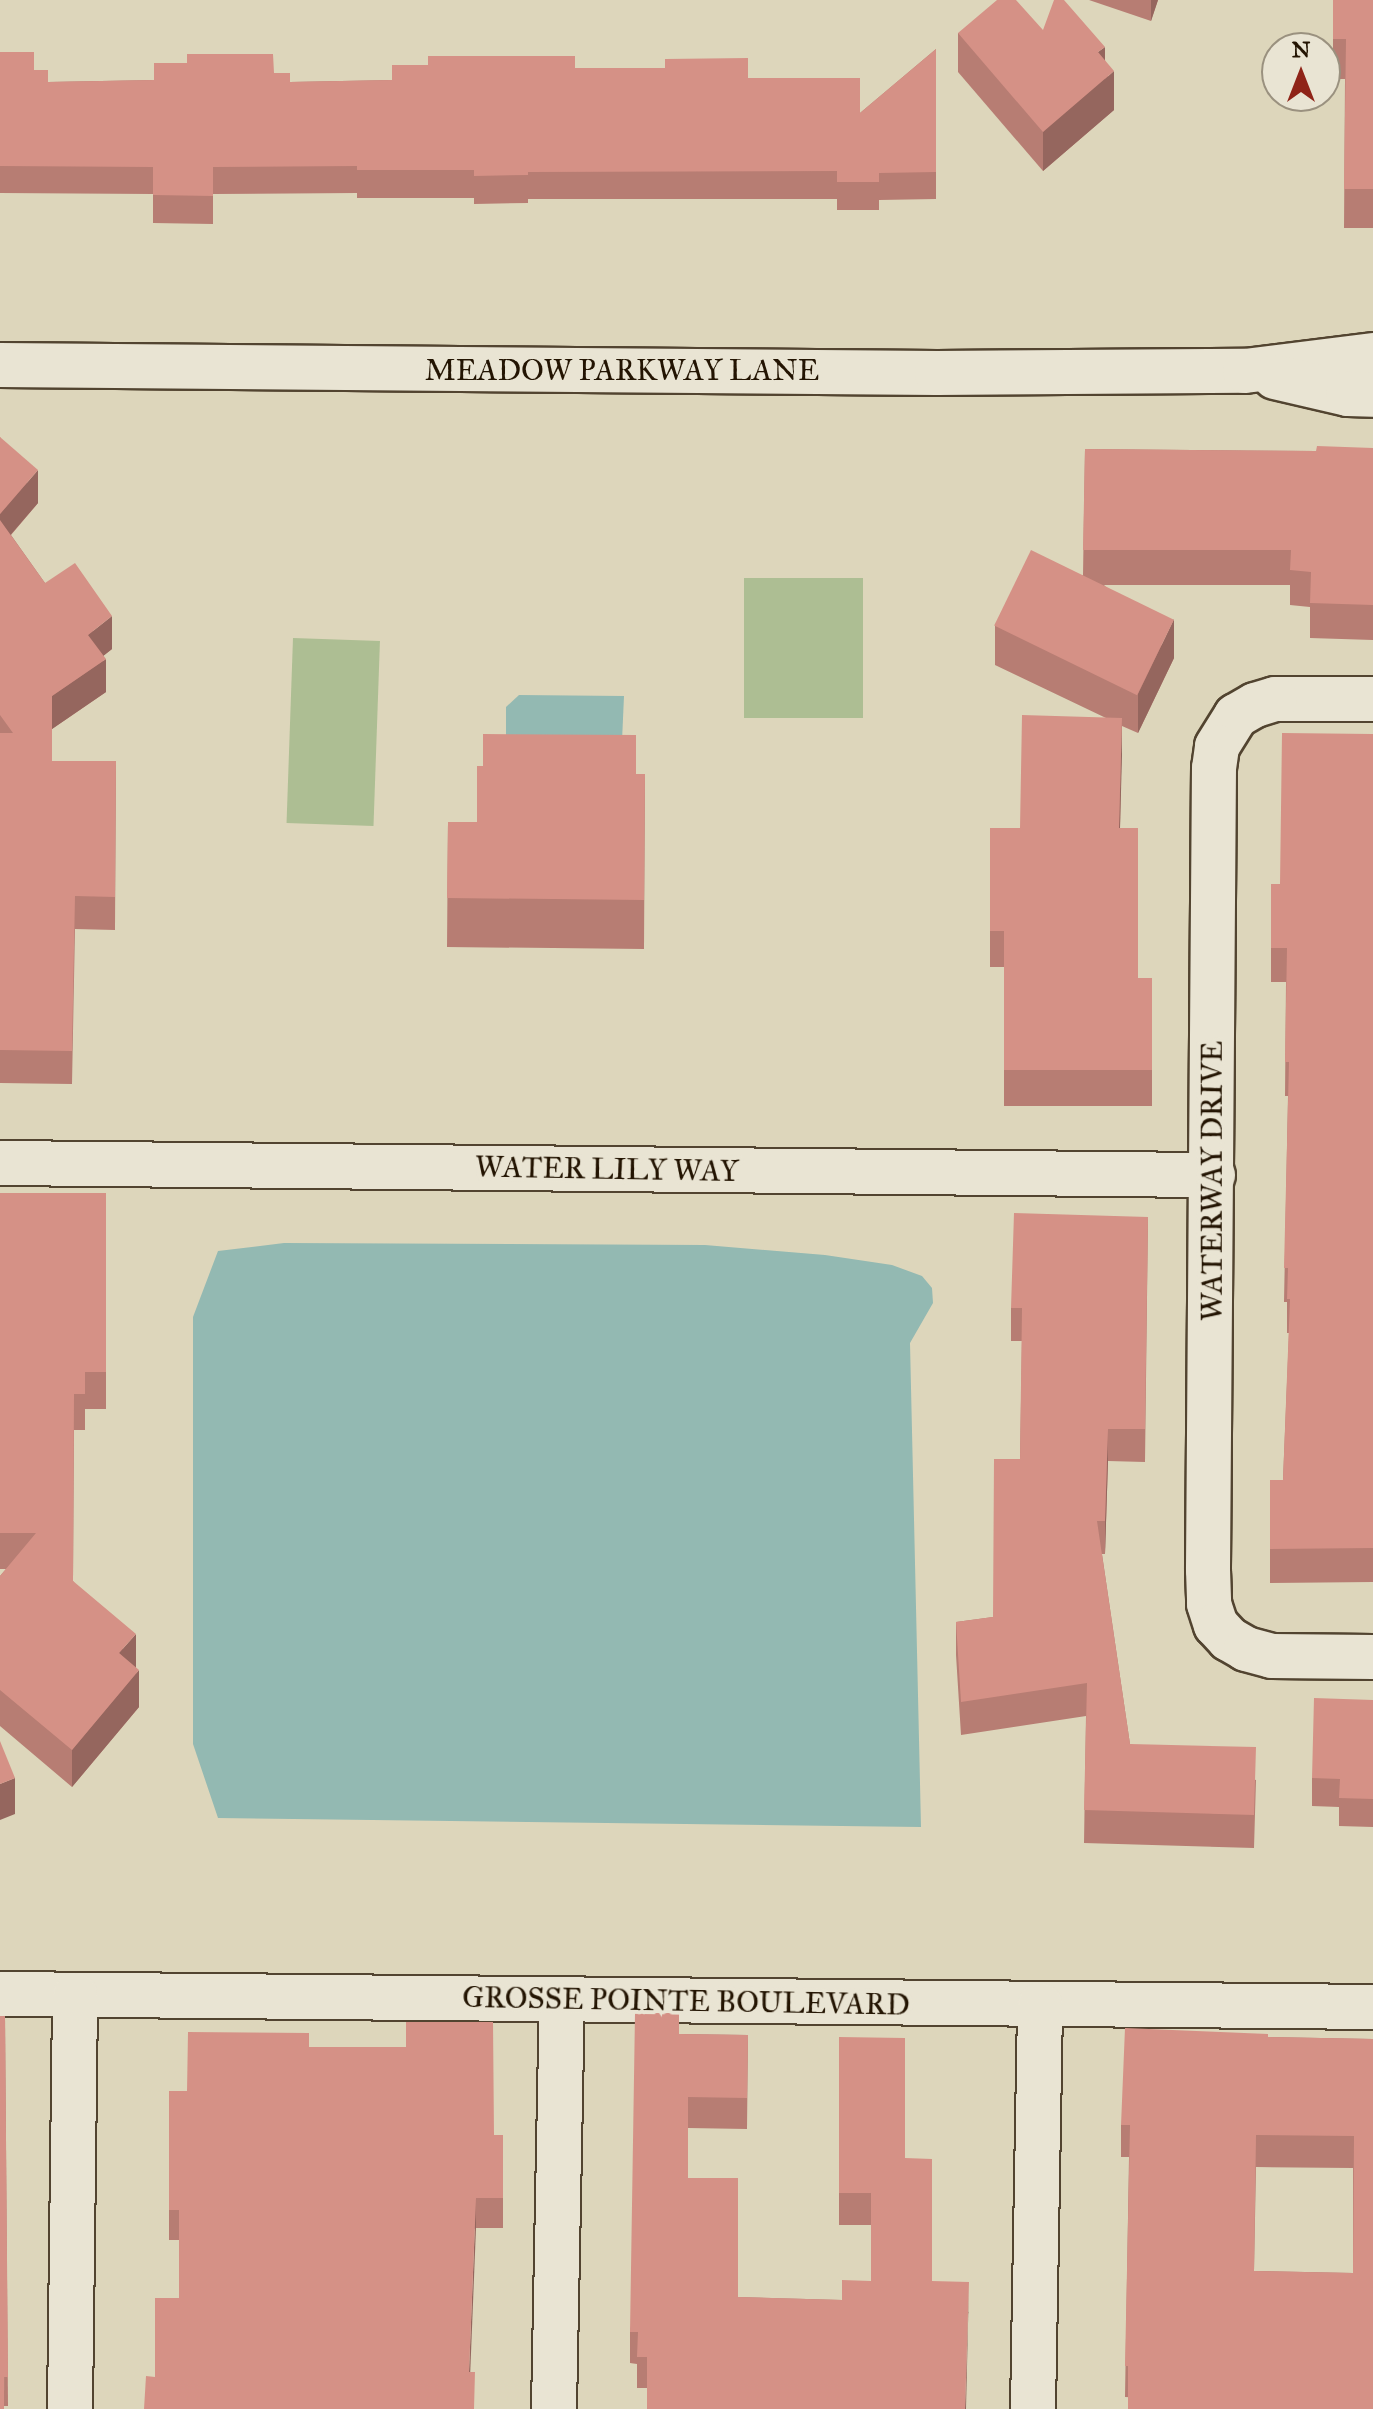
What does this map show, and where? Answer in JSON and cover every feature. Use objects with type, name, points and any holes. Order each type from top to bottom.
[{"type":"street","name":"MEADOW PARKWAY LANE","points":[[0,365],[937,373],[1245,371],[1373,355]]},
{"type":"street","name":"MEADOW PARKWAY LANE","points":[[1245,371],[1348,394],[1373,395]]},
{"type":"street","name":"WATERWAY DRIVE","points":[[1373,699],[1275,699],[1255,705],[1236,716],[1217,747],[1214,768],[1208,1570],[1213,1615],[1229,1639],[1246,1649],[1272,1656],[1373,1657]]},
{"type":"street","name":"WATER LILY WAY","points":[[0,1163],[1213,1175]]},
{"type":"street","name":"GROSSE POINTE BOULEVARD","points":[[0,1994],[1373,2007]]},
{"type":"street","points":[[70,2409],[75,1995]]},
{"type":"street","points":[[554,2409],[562,2000]]},
{"type":"street","points":[[1033,2409],[1040,2005]]},
{"type":"green space","points":[[744,578],[863,578],[863,718],[744,718]]},
{"type":"green space","points":[[293,638],[380,641],[373,826],[287,823]]},
{"type":"water","points":[[519,695],[624,696],[622,741],[506,769],[506,707]]},
{"type":"water","points":[[284,1243],[705,1245],[825,1255],[892,1265],[922,1276],[932,1288],[933,1303],[910,1343],[921,1827],[218,1818],[193,1744],[193,1317],[218,1251]]},
{"type":"building","points":[[997,0],[1016,0],[1043,30],[1054,0],[1064,0],[1105,47],[1098,52],[1114,71],[1043,132],[958,33]]},
{"type":"building","points":[[1333,0],[1373,0],[1373,189],[1344,189],[1346,39],[1341,39],[1341,32],[1333,32]]},
{"type":"building","points":[[936,49],[936,172],[879,173],[879,182],[837,182],[837,171],[528,172],[528,175],[474,176],[474,170],[357,170],[357,166],[213,167],[213,196],[153,195],[153,167],[0,166],[0,52],[34,52],[34,70],[48,70],[48,82],[154,80],[154,63],[187,63],[187,54],[273,54],[274,73],[290,73],[290,82],[392,80],[392,65],[428,65],[428,56],[575,56],[575,68],[665,68],[665,59],[748,58],[748,78],[860,78],[860,113]]},
{"type":"building","points":[[0,437],[38,470],[0,514]]},
{"type":"building","points":[[1317,446],[1373,448],[1373,605],[1310,603],[1311,572],[1290,570],[1291,550],[1083,550],[1085,449],[1316,451]]},
{"type":"building","points":[[0,520],[45,583],[75,563],[112,616],[88,635],[106,659],[52,696],[52,761],[116,761],[115,897],[75,896],[72,1051],[0,1050],[0,733],[13,733],[0,715]]},
{"type":"building","points":[[1031,550],[1174,620],[1137,695],[994,625]]},
{"type":"building","points":[[1022,715],[1122,718],[1119,828],[1138,828],[1138,978],[1152,978],[1152,1070],[1004,1070],[1004,931],[990,931],[990,828],[1020,828]]},
{"type":"building","points":[[1282,733],[1373,734],[1373,1548],[1270,1549],[1270,1480],[1283,1480],[1290,1299],[1287,1299],[1288,1268],[1284,1268],[1289,1062],[1285,1062],[1287,948],[1271,948],[1271,884],[1280,884]]},
{"type":"building","points":[[483,734],[636,735],[636,774],[645,774],[644,900],[447,898],[448,822],[477,822],[477,766],[483,766]]},
{"type":"building","points":[[0,1193],[106,1193],[106,1372],[85,1372],[85,1394],[74,1394],[73,1581],[136,1634],[119,1653],[139,1670],[72,1750],[0,1690],[0,1576],[36,1533],[0,1533]]},
{"type":"building","points":[[1014,1213],[1148,1217],[1145,1429],[1108,1429],[1105,1521],[1097,1521],[1130,1744],[1256,1747],[1254,1815],[1084,1810],[1087,1683],[961,1702],[956,1622],[993,1617],[994,1459],[1020,1459],[1022,1308],[1011,1308]]},
{"type":"building","points":[[1314,1698],[1373,1700],[1373,1799],[1339,1798],[1340,1779],[1312,1778]]},
{"type":"building","points":[[0,1741],[15,1778],[0,1784]]},
{"type":"building","points":[[635,2013],[679,2013],[679,2034],[748,2035],[747,2098],[688,2097],[688,2178],[738,2178],[738,2297],[842,2300],[842,2280],[871,2281],[871,2193],[839,2193],[839,2037],[905,2038],[905,2158],[932,2159],[932,2281],[969,2282],[965,2409],[647,2409],[647,2357],[637,2357],[638,2332],[630,2332]]},
{"type":"building","points":[[0,2016],[5,2016],[8,2377],[4,2377],[4,2409],[0,2409]]},
{"type":"building","points":[[406,2022],[493,2022],[494,2135],[503,2135],[503,2198],[476,2198],[469,2372],[475,2372],[474,2409],[144,2409],[146,2376],[155,2377],[155,2298],[179,2298],[179,2210],[169,2210],[169,2091],[187,2091],[188,2032],[309,2033],[309,2047],[406,2047]]},
{"type":"building","points":[[1125,2028],[1268,2034],[1268,2037],[1373,2039],[1373,2409],[1128,2409],[1128,2366],[1125,2366],[1130,2125],[1121,2125]],"holes":[[[1256,2135],[1354,2136],[1353,2273],[1254,2271]]]}]
